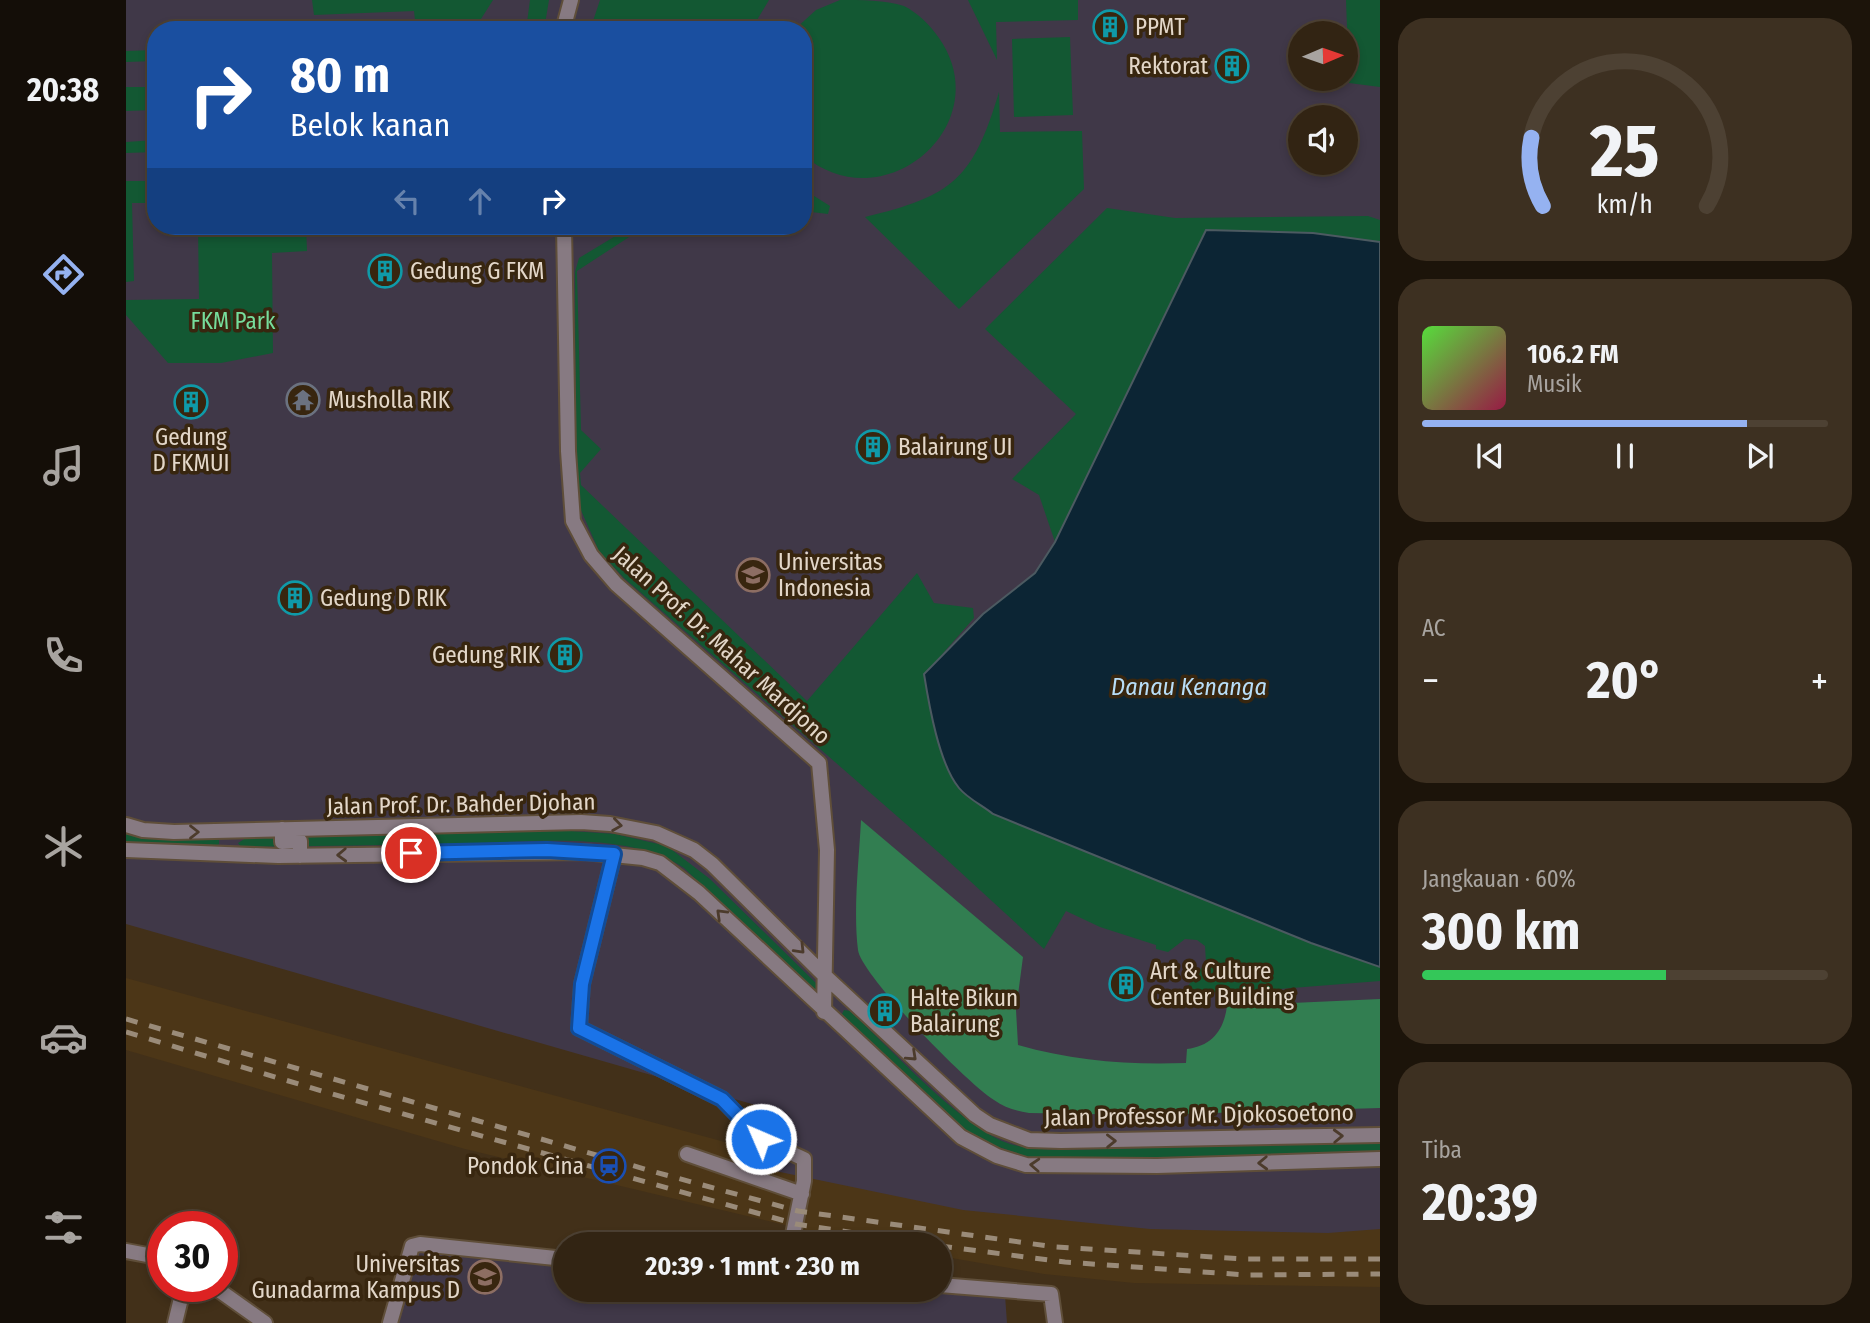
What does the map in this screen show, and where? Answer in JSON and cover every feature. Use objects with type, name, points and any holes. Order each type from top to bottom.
[{"type":"street","points":[[566,21],[571,0]]},
{"type":"street","name":"Jalan Prof. Dr. Mahar Mardjono","points":[[564,235],[568,451],[573,521],[591,555],[616,584],[819,763],[827,850],[824,1012]]},
{"type":"street","name":"Jalan Prof. Dr. Bahder Djohan","points":[[126,825],[143,830],[229,831],[581,822],[646,831],[695,850],[826,976]]},
{"type":"street","points":[[282,829],[282,842],[300,841],[300,856]]},
{"type":"street","points":[[229,831],[230,855]]},
{"type":"street","name":"Jalan Professor Mr. Djokosoetono","points":[[126,850],[300,856],[525,850],[614,854],[660,863],[682,879],[961,1137],[997,1156],[1026,1165],[1157,1166],[1380,1159]]},
{"type":"street","points":[[614,854],[582,984],[579,1028],[722,1099],[761,1139],[803,1157],[806,1161],[802,1194],[794,1232]]},
{"type":"street","name":"Jalan Professor Mr. Djokosoetono","points":[[826,976],[975,1115],[990,1125],[1029,1140],[1380,1135]]},
{"type":"street","points":[[687,1154],[802,1194]]},
{"type":"street","points":[[390,1323],[412,1246],[420,1244],[553,1258]]},
{"type":"street","points":[[126,1251],[147,1255]]},
{"type":"street","points":[[952,1286],[1051,1294],[1055,1323]]},
{"type":"street","points":[[175,1323],[180,1302]]},
{"type":"street","points":[[235,1302],[265,1323]]},
{"type":"shaded area","name":"Universitas Indonesia","points":[[126,0],[1380,0],[1380,1229],[1328,1233],[1150,1229],[963,1210],[761,1168],[773,1110],[126,924]]},
{"type":"shaded area","points":[[126,978],[812,1166],[1380,1220],[1380,1287],[1134,1283],[1044,1274],[952,1258],[952,1232],[817,1232],[802,1229],[465,1149],[126,1050]]},
{"type":"shaded area","name":"Universitas Gunadarma Kampus D","points":[[427,1250],[553,1264],[553,1302],[952,1302],[952,1292],[1005,1295],[1007,1323],[394,1323],[411,1255]]},
{"type":"green space","points":[[312,0],[493,0],[480,21],[415,21],[414,11],[314,15]]},
{"type":"green space","points":[[530,0],[549,0],[546,21],[527,21]]},
{"type":"green space","points":[[600,0],[769,0],[756,21],[593,21]]},
{"type":"green space","points":[[840,0],[881,1],[904,6],[932,28],[954,71],[954,102],[944,131],[924,155],[897,171],[867,178],[835,173],[812,160],[812,21],[804,21],[816,10]]},
{"type":"green space","points":[[968,0],[1078,0],[1078,20],[996,22],[997,60]]},
{"type":"green space","points":[[1346,0],[1380,0],[1380,87],[1358,84],[1358,21],[1347,21]]},
{"type":"green space","points":[[1070,37],[1073,115],[1014,117],[1012,39]]},
{"type":"green space","points":[[147,50],[147,61],[126,62],[126,51]]},
{"type":"green space","points":[[126,87],[147,87],[147,110],[126,111]]},
{"type":"green space","points":[[999,92],[1000,132],[1082,131],[1084,189],[959,309],[865,217],[919,201],[955,179],[979,145]]},
{"type":"green space","points":[[147,141],[147,152],[126,153],[126,142]]},
{"type":"green space","name":"FKM Park","points":[[126,181],[147,181],[147,203],[132,203],[134,281],[126,282]]},
{"type":"green space","points":[[812,195],[830,206],[828,214],[812,212]]},
{"type":"green space","points":[[1107,208],[1175,218],[1368,216],[1380,220],[1380,242],[1206,231],[1055,542],[1039,495],[1012,479],[1076,414],[985,329]]},
{"type":"green space","name":"FKM Park","points":[[198,235],[306,235],[307,251],[272,253],[273,353],[221,363],[168,363],[126,315],[126,300],[199,299]]},
{"type":"green space","points":[[617,235],[632,235],[577,271],[581,430],[601,449],[580,473],[581,485],[807,701],[917,573],[934,603],[973,608],[974,618],[924,675],[937,728],[993,814],[1311,943],[1380,967],[1380,981],[1227,993],[1185,990],[1206,962],[1205,946],[1197,940],[1185,939],[1168,952],[1156,949],[1156,945],[1100,927],[1066,911],[1044,949],[945,858],[624,578],[599,551],[576,499],[575,272],[579,258]]},
{"type":"green space","points":[[861,820],[1023,957],[1016,1010],[1018,1045],[1101,1061],[1186,1063],[1187,1049],[1210,1040],[1220,1029],[1227,1006],[1380,999],[1380,1108],[1145,1115],[1029,1113],[1002,1105],[981,1090],[941,1053],[877,982],[864,963],[858,950],[856,919]]},
{"type":"green space","points":[[556,830],[615,834],[667,846],[710,879],[819,986],[819,992],[815,994],[684,868],[661,856],[634,848],[573,841],[241,847],[238,843],[246,838],[261,837]]},
{"type":"green space","points":[[126,832],[214,836],[219,839],[219,844],[216,847],[126,844]]},
{"type":"green space","points":[[844,1010],[850,1011],[923,1082],[964,1117],[984,1131],[1016,1146],[1061,1150],[1380,1143],[1380,1153],[1062,1159],[1028,1157],[981,1141],[965,1130],[845,1021],[841,1016]]},
{"type":"water","name":"Danau Kenanga","points":[[1206,230],[1313,233],[1380,242],[1380,967],[1311,943],[993,814],[962,792],[952,777],[940,750],[932,717],[924,674],[983,614],[1035,573],[1055,542]]},
{"type":"railway","points":[[126,1019],[798,1211],[1055,1247],[1246,1259],[1380,1259]]},
{"type":"railway","points":[[126,1032],[325,1092],[796,1224],[848,1232]]},
{"type":"railway","points":[[952,1248],[1065,1262],[1246,1275],[1380,1274]]},
{"type":"place","name":"PPMT","points":[[1110,27]]},
{"type":"place","name":"Rektorat","points":[[1232,66]]},
{"type":"place","name":"Gedung G FKM","points":[[385,271]]},
{"type":"place","name":"Musholla RIK","points":[[303,400]]},
{"type":"place","name":"Gedung D FKMUI","points":[[191,402]]},
{"type":"place","name":"Balairung UI","points":[[873,447]]},
{"type":"place","name":"Universitas Indonesia","points":[[753,575]]},
{"type":"place","name":"Gedung D RIK","points":[[295,598]]},
{"type":"place","name":"Gedung RIK","points":[[565,655]]},
{"type":"place","name":"Art & Culture Center Building","points":[[1126,984]]},
{"type":"place","name":"Halte Bikun Balairung","points":[[885,1011]]},
{"type":"place","name":"Pondok Cina","points":[[609,1166]]},
{"type":"place","name":"Universitas Gunadarma Kampus D","points":[[485,1277]]},
{"type":"route","points":[[411,853],[547,850],[614,854],[582,984],[579,1028],[722,1099],[761,1139]]}]
